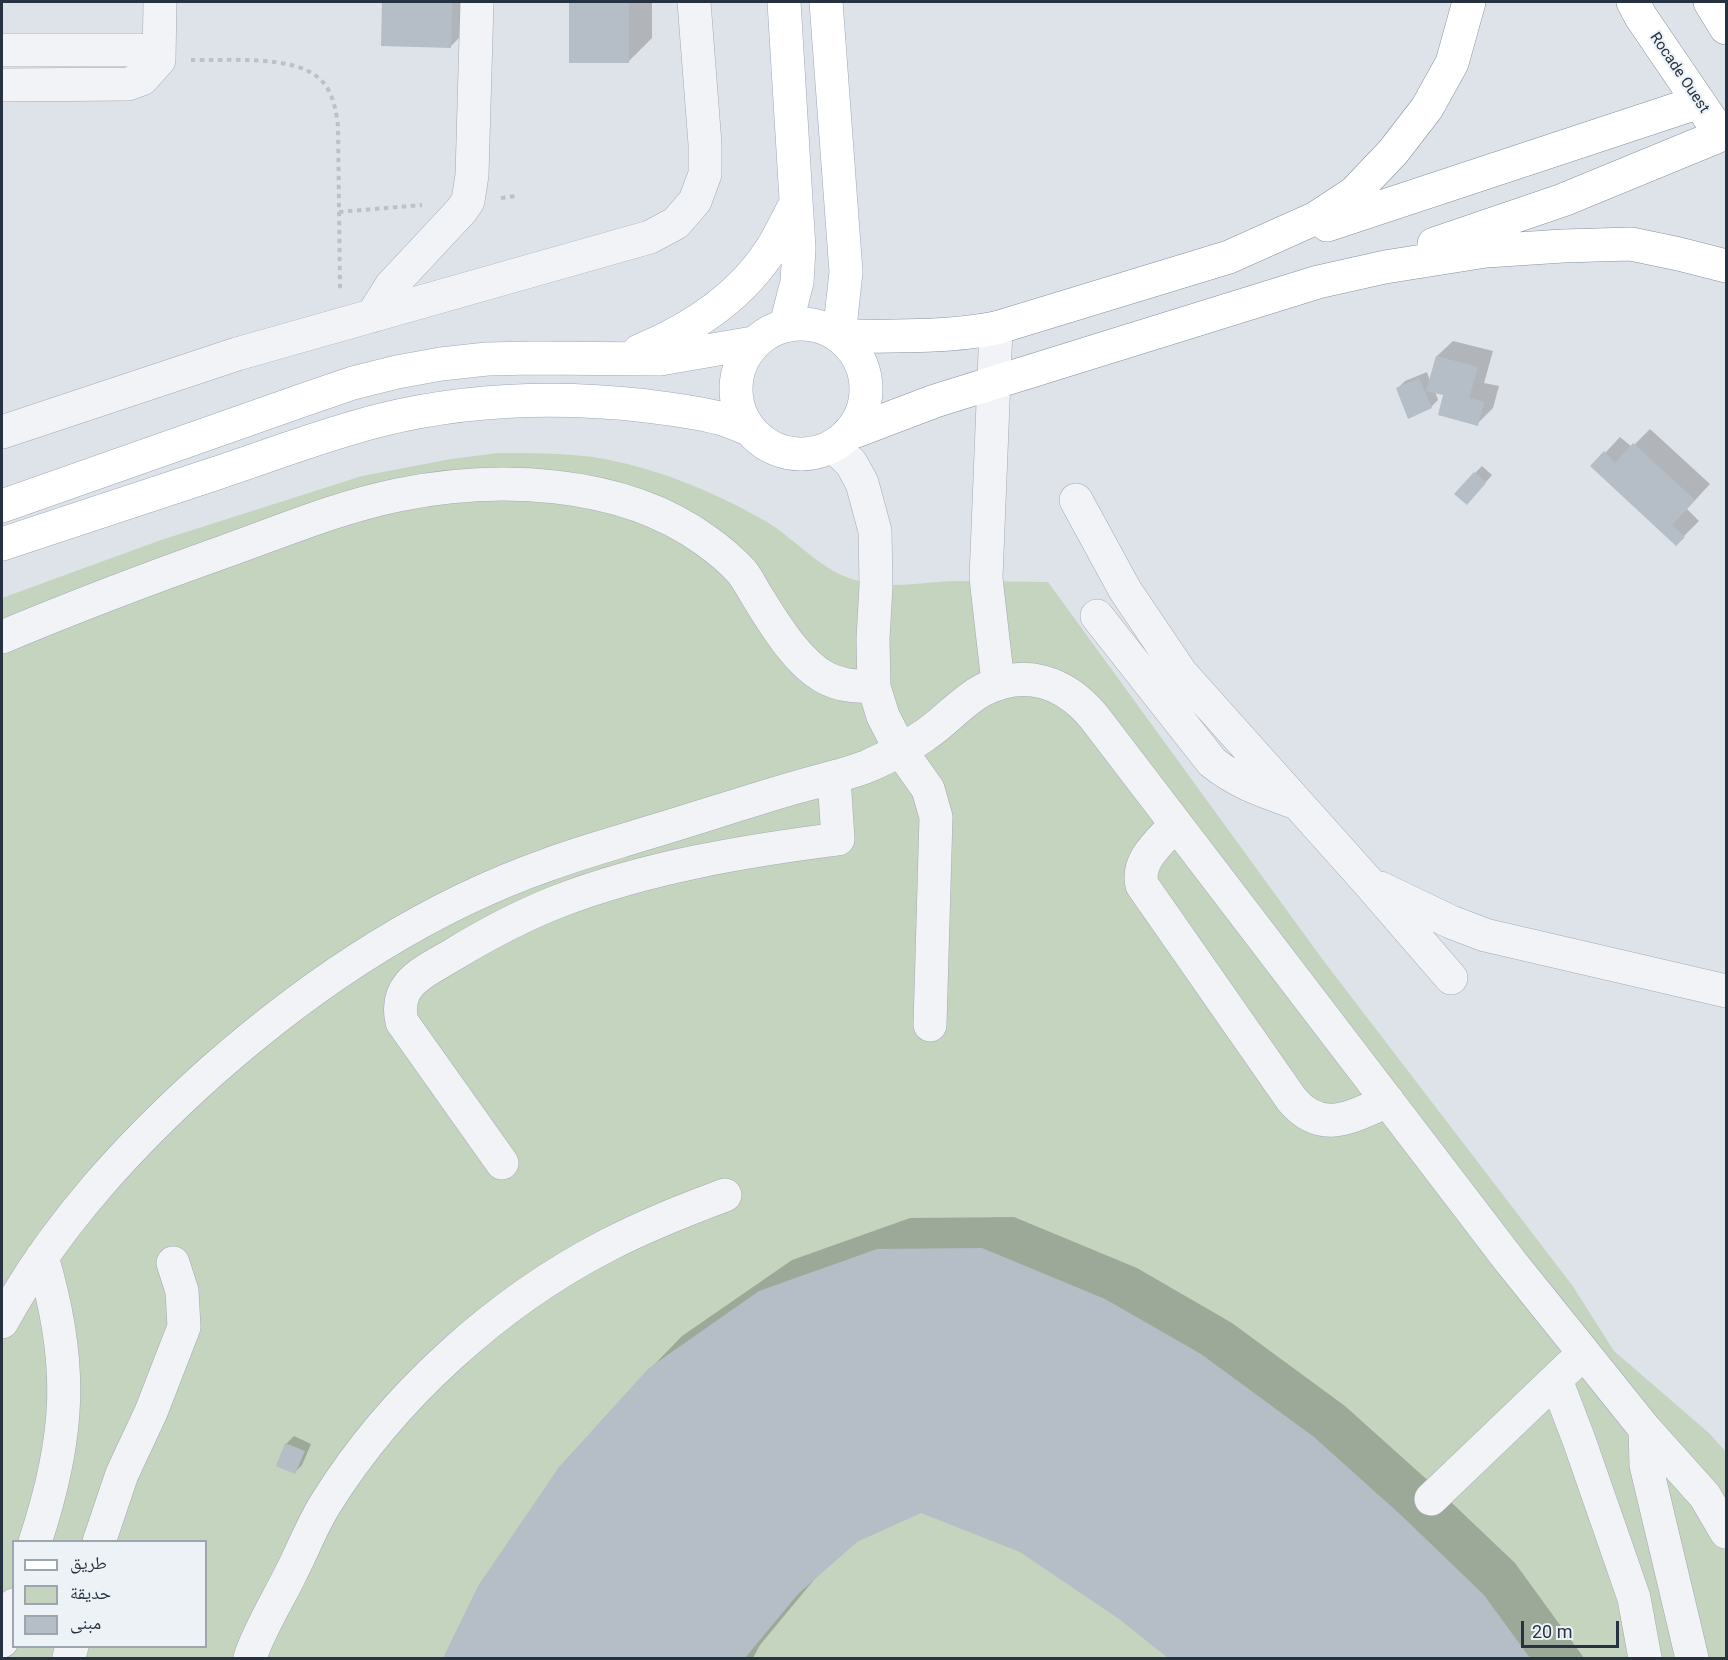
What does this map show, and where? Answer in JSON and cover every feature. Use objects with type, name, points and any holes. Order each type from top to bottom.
[{"type":"main road","points":[[784,2],[799,249],[797,282],[786,325]]},
{"type":"main road","points":[[826,2],[846,272],[839,336]]},
{"type":"main road","points":[[1229,257],[1316,218],[1354,193],[1378,168],[1427,108],[1452,63],[1469,2]]},
{"type":"main road","name":"Rocade Ouest","points":[[1633,2],[1724,139]]},
{"type":"main road","points":[[1710,2],[1726,28]]},
{"type":"main road","points":[[839,336],[941,335],[996,328],[1229,257],[1699,102]]},
{"type":"main road","points":[[840,440],[859,419],[865,402],[866,383],[862,364],[852,348],[839,336],[822,327],[804,323],[786,325],[768,332],[753,343],[742,358],[736,376],[735,395],[739,413],[748,429],[762,442],[778,451],[797,454],[816,453],[840,440],[935,401],[1318,282],[1563,200],[1724,139]]},
{"type":"main road","points":[[621,358],[661,342],[704,318],[741,287],[771,249],[797,202]]},
{"type":"main road","points":[[1318,282],[1385,267],[1486,251],[1563,246],[1631,244],[1726,267]]},
{"type":"main road","points":[[2,506],[352,383],[397,372],[441,364],[487,360],[660,359],[753,343]]},
{"type":"main road","points":[[2,544],[381,420],[428,411],[476,404],[525,401],[613,403],[671,409],[719,418],[748,429]]},
{"type":"street","points":[[2,85],[135,83],[151,72],[159,60],[160,2]]},
{"type":"street","points":[[372,316],[391,286],[452,222],[468,201],[472,175],[477,2]]},
{"type":"street","points":[[2,432],[237,354],[650,237],[676,223],[695,201],[705,174],[705,144],[694,2]]},
{"type":"street","points":[[2,50],[140,50],[159,60]]},
{"type":"street","points":[[996,328],[986,578],[998,683]]},
{"type":"street","points":[[840,440],[862,483],[875,531],[874,687],[883,716],[901,751],[928,789],[936,817],[930,1025]]},
{"type":"street","points":[[2,637],[100,596],[351,507],[399,495],[448,488],[490,485],[533,486],[604,494],[661,513],[690,529],[718,549],[742,573],[791,645],[814,670],[828,679],[845,684],[874,687]]},
{"type":"street","points":[[1076,500],[1125,590],[1181,673],[1451,978]]},
{"type":"street","points":[[1097,616],[1212,762],[1241,782],[1298,804]]},
{"type":"street","points":[[2,1322],[42,1257],[79,1208],[161,1117],[262,1028],[320,984],[380,945],[490,888],[547,865],[868,766],[901,751],[939,725],[982,690],[998,683],[1033,680],[1050,684],[1067,692],[1082,703],[1510,1261],[1645,1430],[1705,1496],[1726,1532]]},
{"type":"street","points":[[502,1163],[402,1022],[400,1000],[410,982],[502,927],[559,901],[621,881],[680,866],[783,846],[838,839],[834,778]]},
{"type":"street","points":[[1176,824],[1142,866],[1140,876],[1142,885],[1292,1100],[1302,1112],[1316,1119],[1331,1121],[1346,1118],[1388,1101]]},
{"type":"street","points":[[1368,882],[1451,922],[1485,935],[1726,991]]},
{"type":"street","points":[[250,1659],[325,1504],[369,1444],[404,1403],[449,1357],[498,1316],[551,1278],[607,1246],[664,1218],[725,1194]]},
{"type":"street","points":[[36,1540],[59,1455],[65,1391],[60,1324],[42,1257]]},
{"type":"street","points":[[100,1540],[122,1474],[150,1412],[184,1326],[182,1291],[173,1263]]},
{"type":"street","points":[[1431,1499],[1584,1352]]},
{"type":"street","points":[[1556,1380],[1580,1440],[1634,1598],[1644,1659]]},
{"type":"street","points":[[1645,1430],[1646,1465],[1692,1659]]},
{"type":"street","points":[[2,1641],[12,1611]]},
{"type":"path","points":[[159,60],[275,62],[300,66],[321,80],[334,101],[338,126],[340,324]]},
{"type":"green space","points":[[498,453],[593,457],[639,467],[705,490],[767,522],[827,567],[862,582],[903,585],[957,581],[1048,582],[1323,960],[1572,1285],[1614,1351],[1709,1433],[1726,1452],[1726,1658],[2,1658],[2,598],[161,540],[362,476],[451,459]]},
{"type":"building","points":[[382,2],[452,2],[451,48],[381,46]]},
{"type":"building","points":[[569,2],[629,2],[629,63],[569,63]]},
{"type":"building","points":[[1436,356],[1478,367],[1469,398],[1484,402],[1478,426],[1438,415],[1443,395],[1426,391]]},
{"type":"building","points":[[1419,378],[1432,408],[1408,419],[1396,388]]},
{"type":"building","points":[[1633,443],[1695,500],[1672,525],[1685,537],[1676,546],[1590,466],[1604,451],[1615,463]]},
{"type":"building","points":[[1474,472],[1486,483],[1467,505],[1454,494]]},
{"type":"building","points":[[982,1248],[1105,1299],[1201,1354],[1314,1437],[1402,1516],[1484,1595],[1530,1658],[1168,1658],[1119,1619],[1020,1552],[921,1513],[857,1542],[798,1594],[745,1658],[443,1658],[478,1586],[559,1467],[649,1368],[759,1291],[877,1249]]},
{"type":"building","points":[[285,1443],[305,1451],[295,1474],[276,1466]]}]
